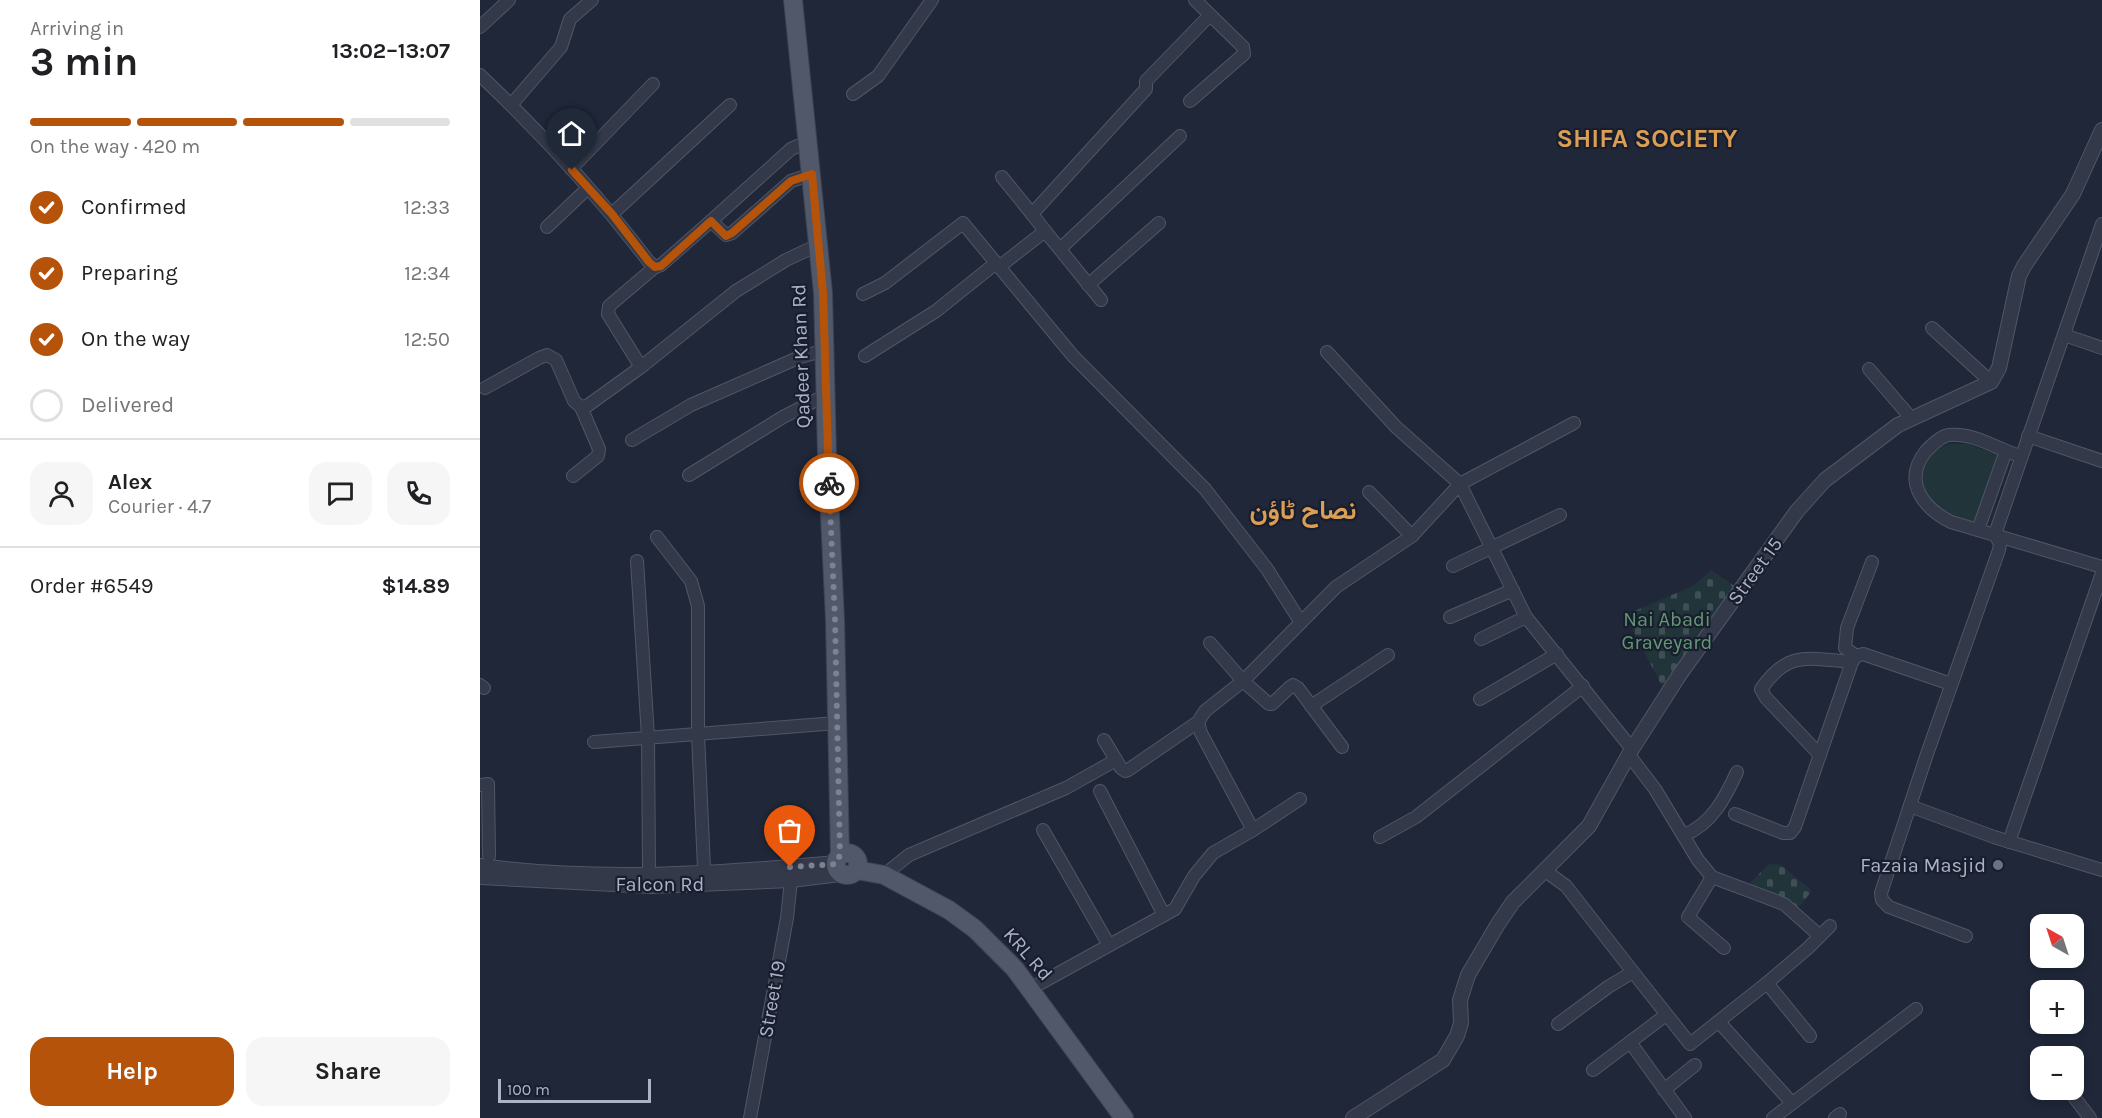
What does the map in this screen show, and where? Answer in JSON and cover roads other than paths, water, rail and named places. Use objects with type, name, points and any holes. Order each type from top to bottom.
[{"type":"main road","name":"Qadeer Khan Rd","points":[[793,0],[823,293],[837,723],[844,863]]},
{"type":"main road","name":"Qadeer Khan Rd","points":[[800,0],[831,293],[844,863]]},
{"type":"main road","name":"KRL Rd","points":[[844,863],[884,875],[949,910],[975,929],[1015,969],[1124,1118]]},
{"type":"street","points":[[480,27],[509,0]]},
{"type":"street","points":[[511,105],[561,47],[570,19],[592,0]]},
{"type":"street","points":[[853,93],[878,76],[932,0]]},
{"type":"street","points":[[1190,101],[1244,54],[1243,47],[1195,0]]},
{"type":"street","points":[[1032,214],[1146,89],[1146,81],[1209,16]]},
{"type":"street","points":[[480,75],[572,170],[655,267]]},
{"type":"street","points":[[572,170],[653,84]]},
{"type":"street","points":[[612,214],[730,105]]},
{"type":"street","points":[[1932,328],[1991,382],[1999,368],[2019,276],[2073,194],[2102,130]]},
{"type":"street","points":[[1060,249],[1180,136]]},
{"type":"street","points":[[641,367],[608,314],[609,306],[655,267],[661,266],[791,149],[809,141]]},
{"type":"street","points":[[711,221],[726,236],[791,181],[812,174]]},
{"type":"street","points":[[1002,177],[1101,300]]},
{"type":"street","points":[[547,227],[588,188]]},
{"type":"street","points":[[862,294],[885,283],[963,223],[1073,356],[1205,489],[1267,569],[1300,621]]},
{"type":"street","points":[[1088,285],[1159,223]]},
{"type":"street","points":[[1966,936],[1889,907],[1882,900],[1881,893],[1999,550],[2000,544],[1995,534],[2020,456],[2102,224]]},
{"type":"street","points":[[866,356],[936,312],[1045,231]]},
{"type":"street","points":[[581,407],[587,406],[641,367],[744,285],[786,260],[818,245]]},
{"type":"street","points":[[2064,335],[2102,348]]},
{"type":"street","points":[[632,440],[691,405],[800,357],[826,350]]},
{"type":"street","points":[[1327,352],[1396,427],[1460,484],[1526,617],[1583,686],[1631,752],[1698,860],[1712,877],[1784,904],[1820,936]]},
{"type":"street","points":[[485,388],[539,358],[547,355],[556,360],[574,401],[581,407],[600,453],[573,476]]},
{"type":"street","points":[[1869,369],[1911,418]]},
{"type":"street","name":"Street 15","points":[[1353,1118],[1443,1060],[1457,1036],[1461,1023],[1460,1000],[1468,975],[1513,902],[1588,826],[1680,674],[1797,511],[1825,480],[1880,437],[1911,418],[1991,382]]},
{"type":"street","points":[[689,475],[783,417],[826,395]]},
{"type":"street","points":[[1104,740],[1120,768],[1128,770],[1198,722],[1205,711],[1243,681],[1336,587],[1412,536],[1460,484],[1574,423]]},
{"type":"street","points":[[2020,456],[1971,436],[1946,435],[1930,447],[1921,458],[1915,482],[1923,501],[1936,514],[1951,522],[2102,567]]},
{"type":"street","points":[[2028,436],[2102,461]]},
{"type":"street","points":[[1978,530],[2006,451]]},
{"type":"street","points":[[1369,492],[1412,536]]},
{"type":"street","points":[[1453,566],[1560,515]]},
{"type":"street","points":[[657,537],[691,581],[698,606],[698,735],[704,868]]},
{"type":"street","points":[[637,561],[648,737],[649,870]]},
{"type":"street","points":[[1854,659],[1845,648],[1847,628],[1872,562]]},
{"type":"street","points":[[2009,842],[2102,573]]},
{"type":"street","points":[[1450,617],[1513,590]]},
{"type":"street","points":[[1481,639],[1526,617]]},
{"type":"street","points":[[1210,643],[1243,681],[1269,704],[1272,704],[1293,685],[1342,747]]},
{"type":"street","points":[[1480,699],[1557,654]]},
{"type":"street","points":[[1820,755],[1766,698],[1761,689],[1779,667],[1794,659],[1854,659],[1863,654],[1951,684]]},
{"type":"street","points":[[1311,706],[1388,655]]},
{"type":"street","points":[[1735,814],[1783,834],[1790,833],[1795,827],[1854,659]]},
{"type":"street","points":[[1380,837],[1416,817],[1583,686]]},
{"type":"street","points":[[1198,722],[1201,733],[1253,830]]},
{"type":"street","points":[[594,742],[837,723]]},
{"type":"street","points":[[884,875],[909,855],[1066,788],[1116,760]]},
{"type":"street","points":[[1684,835],[1697,830],[1722,804],[1737,771]]},
{"type":"street","points":[[480,785],[488,783],[485,861]]},
{"type":"street","points":[[1100,791],[1164,915]]},
{"type":"street","points":[[1030,989],[1175,909],[1194,876],[1213,853],[1300,799]]},
{"type":"street","points":[[1910,806],[2009,842],[2102,870]]},
{"type":"street","points":[[1043,830],[1109,945]]},
{"type":"street","name":"Falcon Rd","points":[[485,861],[522,871],[655,875],[744,872],[844,863]]},
{"type":"street","name":"Falcon Rd","points":[[480,877],[651,886],[791,880],[844,863]]},
{"type":"street","points":[[1544,870],[1566,886],[1690,1044],[1767,983],[1830,926]]},
{"type":"street","points":[[1712,877],[1688,917],[1724,948]]},
{"type":"street","name":"Street 19","points":[[750,1118],[787,918],[791,880]]},
{"type":"street","points":[[1557,1024],[1633,972]]},
{"type":"street","points":[[1767,983],[1810,1036]]},
{"type":"street","points":[[1773,1118],[1916,1009]]},
{"type":"street","points":[[1593,1070],[1666,1015]]},
{"type":"street","points":[[1719,1022],[1792,1103]]},
{"type":"street","points":[[1630,1042],[1684,1118]]},
{"type":"street","points":[[1664,1090],[1695,1065]]},
{"type":"street","points":[[2076,1100],[2090,1118]]},
{"type":"place","name":"Fazaia Masjid","points":[[1998,865]]},
{"type":"district","name":"SHIFA SOCIETY","points":[[1647,138]]},
{"type":"district","name":"نصاح ٹاؤن","points":[[1303,510]]},
{"type":"park label","name":"Nai Abadi Graveyard","points":[[1667,630]]}]
